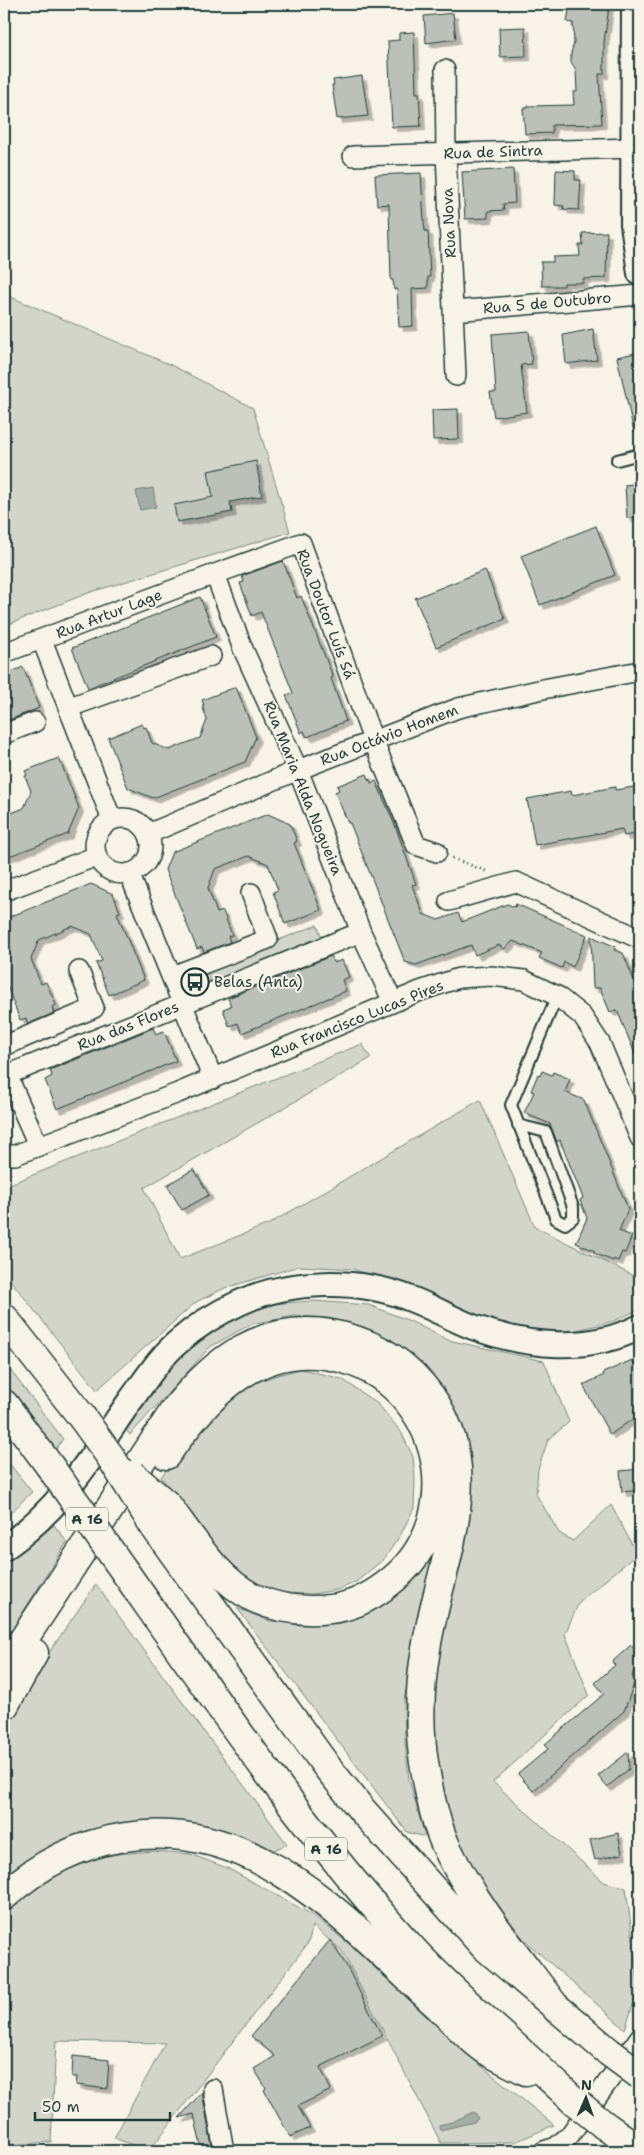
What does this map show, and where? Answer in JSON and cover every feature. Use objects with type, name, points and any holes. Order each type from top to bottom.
[{"type":"highway","points":[[4,1318],[110,1456],[161,1516],[221,1574],[253,1598],[290,1609],[312,1612],[358,1602],[376,1593],[394,1580],[418,1553],[428,1533],[435,1512],[436,1467],[426,1429],[418,1413],[404,1395],[385,1378],[364,1366],[338,1356],[314,1353],[288,1354],[262,1362],[240,1374],[218,1391],[177,1439],[40,1644],[4,1706]]},
{"type":"highway","points":[[4,1669],[174,1411],[191,1390],[222,1361],[258,1341],[283,1334],[329,1334],[353,1339],[378,1349],[412,1373],[439,1409],[449,1430],[458,1472],[457,1518],[426,1648],[422,1680],[421,1741],[426,1775],[435,1813],[444,1842],[467,1886],[557,2009]]},
{"type":"highway","name":"A 16","points":[[4,1404],[265,1770],[319,1841],[366,1898],[460,1998],[569,2096],[604,2125],[640,2150]]},
{"type":"highway","points":[[161,1516],[327,1767],[362,1810],[447,1908],[483,1945],[557,2009],[640,2075]]},
{"type":"highway","points":[[4,1896],[23,1880],[62,1856],[84,1846],[112,1839],[139,1835],[166,1835],[196,1837],[221,1844],[249,1854],[275,1867],[305,1887],[355,1929],[486,2049],[569,2096]]},
{"type":"street","points":[[634,4],[634,224],[640,273]]},
{"type":"street","name":"Rua Nova","points":[[445,70],[446,153],[456,376]]},
{"type":"street","name":"Rua de Sintra","points":[[353,156],[634,148]]},
{"type":"street","name":"Rua 5 de Outubro","points":[[454,312],[640,295]]},
{"type":"street","name":"Rua Doutor Luís Sá","points":[[214,574],[301,544],[373,740],[416,845],[438,852]]},
{"type":"street","name":"Rua Artur Lage","points":[[4,653],[214,574]]},
{"type":"street","name":"Rua Maria Alda Nogueira","points":[[214,574],[243,649],[298,770],[361,932],[393,1002]]},
{"type":"street","points":[[42,640],[70,707],[112,820]]},
{"type":"street","points":[[70,707],[211,656]]},
{"type":"street","name":"Rua Octávio Homem","points":[[148,834],[298,770],[458,708],[543,689],[640,672]]},
{"type":"street","points":[[4,734],[35,722]]},
{"type":"street","points":[[132,819],[143,826],[148,834],[151,850],[148,859],[138,869],[129,873],[118,873],[109,870],[97,856],[95,846],[97,836],[104,826],[112,820],[132,819]]},
{"type":"street","points":[[4,891],[97,856]]},
{"type":"street","points":[[129,873],[213,1079]]},
{"type":"street","points":[[449,901],[516,882],[640,939]]},
{"type":"street","points":[[172,976],[268,939],[251,893]]},
{"type":"street","name":"Rua das Flores","points":[[5,1071],[183,1004],[361,932]]},
{"type":"street","points":[[4,1046],[94,1008],[79,971]]},
{"type":"street","name":"Rua Francisco Lucas Pires","points":[[4,1155],[16,1155],[213,1079],[393,1002],[459,978],[491,976],[524,980],[557,996],[582,1016],[600,1043],[640,1138]]},
{"type":"street","points":[[5,1071],[38,1145]]},
{"type":"street","points":[[4,1548],[34,1526],[69,1488],[143,1384],[177,1342],[200,1325],[249,1299],[295,1287],[342,1285],[372,1288],[410,1298],[472,1327],[498,1336],[555,1345],[600,1341],[640,1327]]},
{"type":"street","points":[[544,2151],[556,2147],[569,2136],[640,2037]]},
{"type":"street","points":[[213,2089],[224,2151]]},
{"type":"lane","points":[[618,460],[640,454]]},
{"type":"lane","points":[[518,1125],[546,1132],[573,1207],[573,1218],[565,1224],[556,1219],[518,1125],[511,1106],[557,996]]},
{"type":"path","points":[[438,852],[516,882]]},
{"type":"shaded area","points":[[4,294],[171,365],[253,408],[290,532],[91,592],[4,626]]},
{"type":"shaded area","points":[[153,488],[156,507],[140,510],[136,491]]},
{"type":"shaded area","points":[[317,925],[324,943],[212,986],[205,969]]},
{"type":"shaded area","points":[[362,1044],[371,1058],[144,1188],[180,1259],[269,1224],[480,1100],[535,1227],[640,1279],[640,1309],[614,1321],[569,1332],[521,1328],[476,1316],[353,1269],[299,1266],[225,1288],[196,1302],[97,1390],[4,1272],[4,1181],[10,1184]]},
{"type":"shaded area","points":[[313,1301],[369,1305],[410,1321],[448,1340],[544,1361],[569,1422],[548,1440],[538,1469],[536,1494],[559,1533],[573,1541],[611,1505],[637,1554],[579,1602],[565,1634],[589,1695],[493,1782],[604,1882],[626,1888],[639,1987],[625,2029],[532,1947],[487,1902],[451,1836],[431,1764],[450,1405],[440,1384],[410,1356],[363,1329],[329,1318],[294,1316],[251,1324],[210,1347],[130,1435],[122,1424],[164,1372],[195,1340],[228,1319],[270,1304]]},
{"type":"shaded area","points":[[4,1362],[63,1439],[53,1453],[4,1391]]},
{"type":"shaded area","points":[[302,1369],[342,1379],[379,1405],[401,1432],[413,1457],[415,1479],[414,1508],[401,1534],[384,1559],[356,1582],[337,1590],[312,1594],[280,1593],[254,1584],[230,1567],[161,1477],[198,1427],[220,1404],[253,1384],[277,1375]]},
{"type":"shaded area","points":[[4,1457],[32,1492],[4,1519]]},
{"type":"shaded area","points":[[54,1525],[67,1542],[4,1643],[4,1565]]},
{"type":"shaded area","points":[[431,1562],[404,1700],[405,1742],[409,1779],[425,1837],[407,1832],[237,1608],[270,1621],[315,1623]]},
{"type":"shaded area","points":[[96,1584],[287,1844],[270,1852],[180,1825],[4,1881],[4,1727],[13,1705]]},
{"type":"shaded area","points":[[152,1851],[190,1854],[227,1868],[316,1917],[355,1949],[462,2050],[554,2125],[515,2142],[441,2143],[342,1951],[313,1926],[308,1943],[149,2151],[114,2138],[165,2043],[56,2041],[51,2142],[7,2145],[7,2151],[4,2151],[4,1917],[37,1888],[74,1867],[102,1857]]},
{"type":"shaded area","points":[[473,2112],[478,2119],[474,2122],[440,2130],[439,2125],[452,2122]]},
{"type":"building","points":[[570,4],[609,7],[604,42],[604,74],[599,74],[602,124],[552,125],[552,133],[525,134],[523,108],[528,108],[528,106],[574,105],[573,92],[577,92],[576,70],[571,62],[574,43],[573,23],[567,22]]},
{"type":"building","points":[[453,13],[456,39],[426,43],[424,16]]},
{"type":"building","points":[[525,27],[526,56],[500,57],[499,28]]},
{"type":"building","points":[[414,32],[416,93],[419,93],[421,126],[392,127],[388,41],[399,40],[399,33]]},
{"type":"building","points":[[362,76],[368,116],[337,119],[332,85],[334,85],[333,80]]},
{"type":"building","points":[[513,169],[515,203],[503,204],[504,210],[488,211],[488,218],[465,219],[462,172]]},
{"type":"building","points":[[556,170],[575,171],[575,180],[581,180],[579,210],[563,209],[564,206],[555,205]]},
{"type":"building","points":[[421,173],[425,231],[428,231],[430,277],[428,277],[428,288],[412,289],[413,326],[399,327],[397,289],[394,290],[393,280],[391,280],[389,204],[377,205],[375,175]]},
{"type":"building","points":[[607,232],[606,278],[583,279],[583,283],[564,283],[564,286],[542,286],[541,262],[553,262],[553,257],[580,256],[579,245],[583,245],[582,233]]},
{"type":"building","points":[[593,329],[597,360],[566,364],[563,335]]},
{"type":"building","points":[[529,331],[532,364],[521,365],[527,412],[494,417],[490,392],[496,392],[492,334]]},
{"type":"building","points":[[640,352],[640,431],[634,432],[617,357]]},
{"type":"building","points":[[458,409],[459,439],[433,440],[432,410]]},
{"type":"building","points":[[256,461],[262,496],[230,502],[232,512],[177,522],[174,505],[213,497],[208,471]]},
{"type":"building","points":[[640,483],[640,517],[627,518],[625,485]]},
{"type":"building","points":[[596,526],[615,575],[540,605],[521,556]]},
{"type":"building","points":[[283,561],[297,598],[301,596],[333,677],[331,678],[346,721],[307,737],[304,731],[301,733],[286,695],[293,693],[261,612],[252,616],[240,583],[244,582],[242,576]]},
{"type":"building","points":[[485,570],[505,619],[436,647],[415,598]]},
{"type":"building","points":[[200,597],[216,637],[88,688],[72,648]]},
{"type":"building","points":[[23,667],[39,708],[4,722],[4,675]]},
{"type":"building","points":[[236,687],[256,737],[245,762],[153,798],[128,788],[108,738],[142,724],[144,728],[146,727],[152,743],[169,750],[200,738],[207,720],[202,700]]},
{"type":"building","points":[[59,758],[79,808],[68,834],[4,858],[4,816],[24,808],[31,791],[25,771]]},
{"type":"building","points":[[367,774],[371,783],[376,781],[396,828],[416,884],[412,885],[423,914],[438,920],[458,913],[462,922],[507,904],[515,907],[516,904],[587,935],[573,967],[564,962],[562,968],[539,958],[542,953],[513,941],[504,949],[499,945],[475,955],[471,945],[416,965],[405,962],[350,823],[348,823],[335,792],[339,790],[337,786]]},
{"type":"building","points":[[640,786],[640,833],[624,836],[622,829],[535,845],[527,799],[571,791],[572,795],[615,787],[615,790]]},
{"type":"building","points":[[268,814],[290,824],[297,841],[294,843],[321,910],[285,924],[273,892],[278,890],[268,864],[249,856],[215,869],[208,888],[217,913],[223,911],[232,935],[228,936],[230,942],[204,952],[202,947],[197,949],[165,870],[172,852]]},
{"type":"building","points":[[91,884],[113,894],[120,912],[117,913],[144,980],[109,995],[96,963],[102,961],[91,934],[72,926],[39,940],[31,959],[41,984],[46,982],[56,1005],[52,1007],[54,1013],[28,1024],[26,1018],[20,1020],[4,978],[4,919]]},
{"type":"building","points":[[591,936],[616,947],[614,950],[623,953],[640,995],[640,1066],[617,1010],[610,1012],[600,988],[593,988]]},
{"type":"building","points":[[331,956],[334,963],[342,960],[349,977],[342,980],[346,991],[242,1033],[238,1023],[229,1026],[223,1009],[231,1006],[228,998]]},
{"type":"building","points":[[153,1028],[156,1034],[164,1031],[176,1061],[57,1109],[45,1080],[52,1076],[50,1070]]},
{"type":"building","points":[[542,1071],[552,1075],[553,1072],[570,1079],[565,1092],[584,1100],[628,1209],[619,1231],[632,1236],[625,1253],[622,1252],[618,1261],[614,1259],[613,1261],[594,1253],[595,1251],[576,1243],[587,1218],[580,1200],[583,1198],[560,1140],[557,1142],[550,1124],[524,1113],[534,1092],[531,1091],[538,1074],[540,1076]]},
{"type":"building","points":[[194,1169],[209,1195],[182,1210],[167,1185]]},
{"type":"building","points":[[632,1360],[635,1365],[640,1362],[640,1417],[628,1422],[610,1435],[583,1385],[604,1375],[603,1373]]},
{"type":"building","points":[[640,1469],[640,1490],[622,1492],[620,1471]]},
{"type":"building","points":[[631,1645],[640,1655],[632,1676],[635,1681],[624,1711],[533,1791],[518,1774],[548,1749],[544,1745],[604,1694],[595,1683],[615,1665],[612,1662]]},
{"type":"building","points":[[628,1752],[629,1769],[607,1787],[598,1776]]},
{"type":"building","points":[[618,1833],[622,1854],[595,1860],[590,1840]]},
{"type":"building","points":[[330,1940],[346,1965],[382,2036],[320,2067],[331,2090],[298,2106],[310,2128],[290,2137],[264,2090],[266,2088],[254,2069],[275,2056],[251,2036]]},
{"type":"building","points":[[73,2056],[109,2060],[107,2089],[76,2085],[77,2077],[72,2077]]},
{"type":"building","points":[[202,2092],[213,2151],[202,2151],[194,2114],[179,2118]]},
{"type":"place","name":"Belas (Anta)","points":[[195,982]]}]
